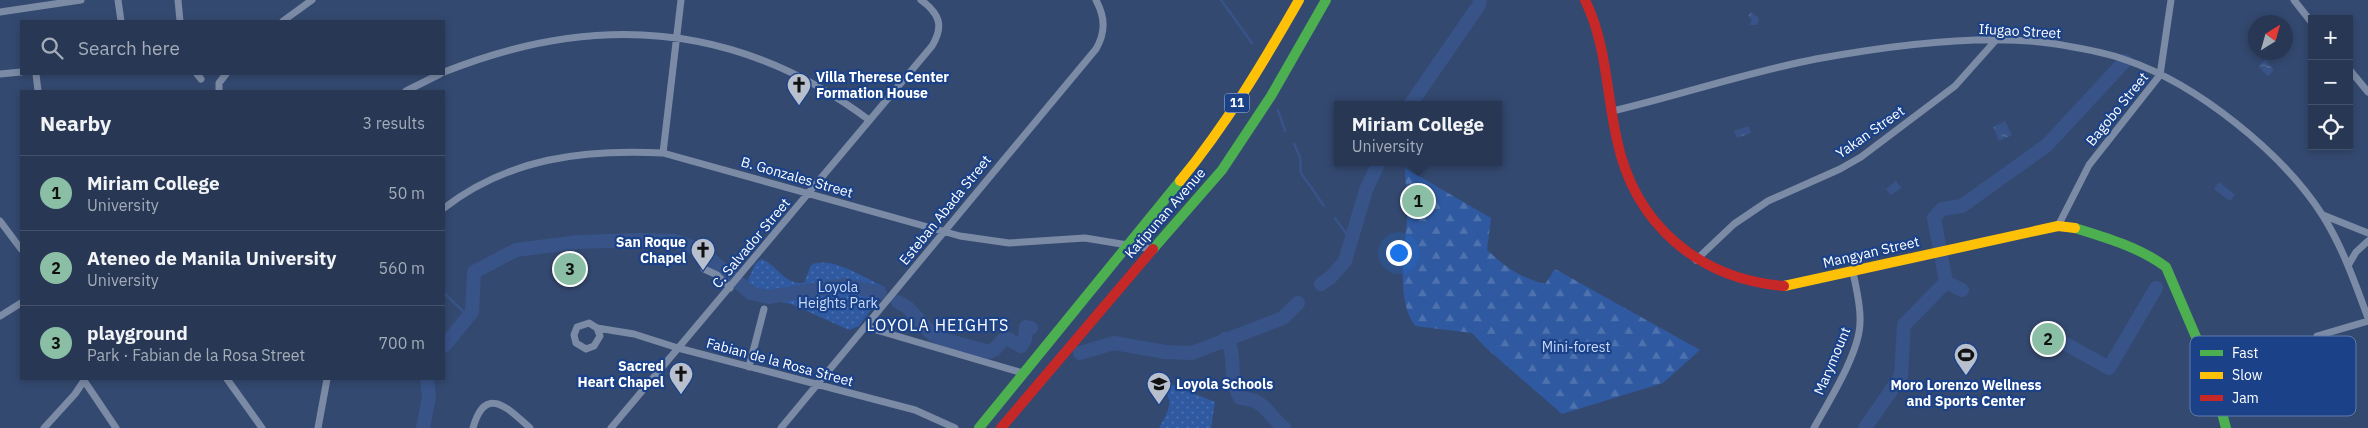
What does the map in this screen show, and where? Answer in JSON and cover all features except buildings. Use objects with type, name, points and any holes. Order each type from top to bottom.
[{"type":"main road","name":"Katipunan Avenue","points":[[979,428],[1210,145],[1250,84],[1299,0]]},
{"type":"main road","name":"Katipunan Avenue","points":[[1002,428],[1235,152],[1326,0]]},
{"type":"main road","name":"Mangyan Street","points":[[1585,0],[1604,48],[1616,140],[1626,175],[1652,219],[1671,240],[1696,260],[1732,277],[1784,286],[1853,272],[1949,248],[2058,226],[2071,227],[2151,256],[2166,267],[2196,336]]},
{"type":"street","points":[[0,12],[81,0]]},
{"type":"street","points":[[118,0],[121,20]]},
{"type":"street","points":[[178,0],[180,20]]},
{"type":"street","points":[[284,20],[312,0]]},
{"type":"street","points":[[663,153],[681,0]]},
{"type":"street","name":"C. Salvador Street","points":[[611,428],[809,194],[936,39],[940,25],[935,14],[921,0]]},
{"type":"street","name":"Esteban Abada Street","points":[[781,428],[1096,49],[1104,31],[1103,19],[1096,0]]},
{"type":"street","name":"Bagobo Street","points":[[2058,226],[2089,165],[2160,75],[2171,0]]},
{"type":"street","points":[[2294,0],[2308,17]]},
{"type":"street","points":[[445,72],[488,55],[554,39],[620,34],[678,38],[732,50],[784,69],[833,95],[869,120]]},
{"type":"street","name":"Ifugao Street","points":[[1613,111],[1814,60],[1881,48],[1996,40],[2055,44],[2126,60],[2160,75],[2206,101],[2231,118],[2270,154],[2322,215],[2349,264],[2368,320]]},
{"type":"street","name":"Yakan Street","points":[[1696,260],[1734,224],[1768,201],[1840,169],[1861,157],[1955,86],[1996,40]]},
{"type":"street","points":[[0,74],[20,72]]},
{"type":"street","points":[[2353,74],[2368,92]]},
{"type":"street","points":[[36,75],[38,90]]},
{"type":"street","points":[[219,90],[219,84],[225,75]]},
{"type":"street","points":[[408,90],[438,75]]},
{"type":"street","name":"B. Gonzales Street","points":[[445,207],[485,181],[545,161],[570,155],[616,150],[663,153],[944,231],[1009,243],[1085,238],[1152,249]]},
{"type":"street","points":[[2322,215],[2368,234]]},
{"type":"street","points":[[0,221],[20,248]]},
{"type":"street","points":[[2349,264],[2356,252],[2368,241]]},
{"type":"street","points":[[704,269],[717,275],[730,288]]},
{"type":"street","name":"Marymount","points":[[1814,428],[1842,376],[1860,330],[1861,321],[1853,272]]},
{"type":"street","points":[[0,316],[20,304]]},
{"type":"street","points":[[749,367],[764,309]]},
{"type":"street","points":[[2316,336],[2368,320]]},
{"type":"street","points":[[866,327],[1023,373]]},
{"type":"street","name":"Fabian de la Rosa Street","points":[[597,328],[634,334],[678,348],[915,410],[955,428]]},
{"type":"street","points":[[44,428],[83,380]]},
{"type":"street","points":[[85,380],[116,428]]},
{"type":"street","points":[[228,380],[262,428]]},
{"type":"street","points":[[318,428],[327,380]]},
{"type":"street","points":[[473,428],[477,413],[483,406],[490,403],[500,404],[530,428]]},
{"type":"green space","name":"Mini-forest","points":[[1405,168],[1491,218],[1487,250],[1514,271],[1545,284],[1555,269],[1700,350],[1663,383],[1562,414],[1485,347],[1472,333],[1415,326],[1409,315],[1403,288],[1407,213]]},
{"type":"green space","name":"Loyola Heights Park","points":[[761,259],[786,278],[797,283],[804,283],[811,265],[829,263],[838,265],[885,287],[884,292],[859,326],[849,330],[791,304],[742,294],[755,264]]},
{"type":"green space","points":[[1153,377],[1215,402],[1211,428],[1159,428],[1166,415],[1169,397],[1166,392],[1152,384]]},
{"type":"water","points":[[1751,12],[1759,18],[1757,25],[1749,25],[1752,20],[1748,16]]},
{"type":"water","points":[[2265,60],[2274,70],[2268,76],[2258,66]]},
{"type":"water","points":[[2005,121],[2012,135],[1999,141],[1993,127]]},
{"type":"water","points":[[1749,126],[1751,133],[1737,138],[1734,131]]},
{"type":"water","points":[[1896,181],[1901,188],[1891,195],[1886,189]]},
{"type":"water","points":[[2219,182],[2235,195],[2230,201],[2214,189]]},
{"type":"waterway","points":[[1221,0],[1252,43]]},
{"type":"waterway","points":[[1413,101],[1479,5],[1480,0]]},
{"type":"waterway","points":[[1946,282],[1934,218],[1942,209],[1962,206],[2047,145],[2125,61]]},
{"type":"waterway","points":[[1278,110],[1285,131]]},
{"type":"waterway","points":[[1294,144],[1300,157],[1301,173],[1324,206]]},
{"type":"waterway","points":[[1321,284],[1331,277],[1345,261],[1366,190],[1377,166]]},
{"type":"waterway","points":[[1335,218],[1350,239]]},
{"type":"waterway","points":[[445,345],[472,312],[474,272],[516,250],[578,242],[674,241],[698,249],[751,293],[768,297],[846,285],[880,293]]},
{"type":"waterway","points":[[1865,428],[1901,376],[1904,325],[1946,282],[1962,290]]},
{"type":"waterway","points":[[2055,338],[2109,368],[2156,288]]},
{"type":"waterway","points":[[445,294],[468,316]]},
{"type":"waterway","points":[[898,302],[907,307],[932,334],[942,339],[989,352],[994,350],[1003,340],[1008,339],[1021,346],[1025,339],[1026,327],[1031,328]]},
{"type":"waterway","points":[[1080,353],[1114,343],[1165,352],[1192,353],[1283,318],[1298,303]]},
{"type":"waterway","points":[[1225,339],[1230,347],[1233,378],[1240,398],[1260,404],[1284,428]]},
{"type":"waterway","points":[[423,428],[429,397],[427,380]]},
{"type":"traffic: fast","points":[[1153,249],[1222,170],[1271,96],[1326,0]]},
{"type":"traffic: fast","points":[[979,428],[1180,181]]},
{"type":"traffic: fast","points":[[2075,228],[2111,239],[2145,254],[2166,267],[2196,336]]},
{"type":"traffic: fast","points":[[2223,416],[2226,428]]},
{"type":"traffic: slow","points":[[1180,181],[1213,138],[1243,93],[1299,0]]},
{"type":"traffic: slow","points":[[1784,286],[2058,226],[2075,228]]},
{"type":"traffic: jam","points":[[1585,0],[1598,34],[1613,122],[1626,170],[1639,198],[1655,222],[1675,242],[1699,259],[1725,272],[1753,281],[1784,286]]},
{"type":"traffic: jam","points":[[1001,428],[1153,249]]},
{"type":"place","name":"Villa Therese Center Formation House","points":[[799,106]]},
{"type":"place","name":"Miriam College","points":[[1418,201]]},
{"type":"place","name":"playground","points":[[570,269]]},
{"type":"place","name":"San Roque Chapel","points":[[703,271]]},
{"type":"place","name":"Ateneo de Manila University","points":[[2048,339]]},
{"type":"place","name":"Moro Lorenzo Wellness and Sports Center","points":[[1966,376]]},
{"type":"place","name":"Sacred Heart Chapel","points":[[681,395]]},
{"type":"place","name":"Loyola Schools","points":[[1159,405]]},
{"type":"district","name":"LOYOLA HEIGHTS","points":[[938,325]]}]
